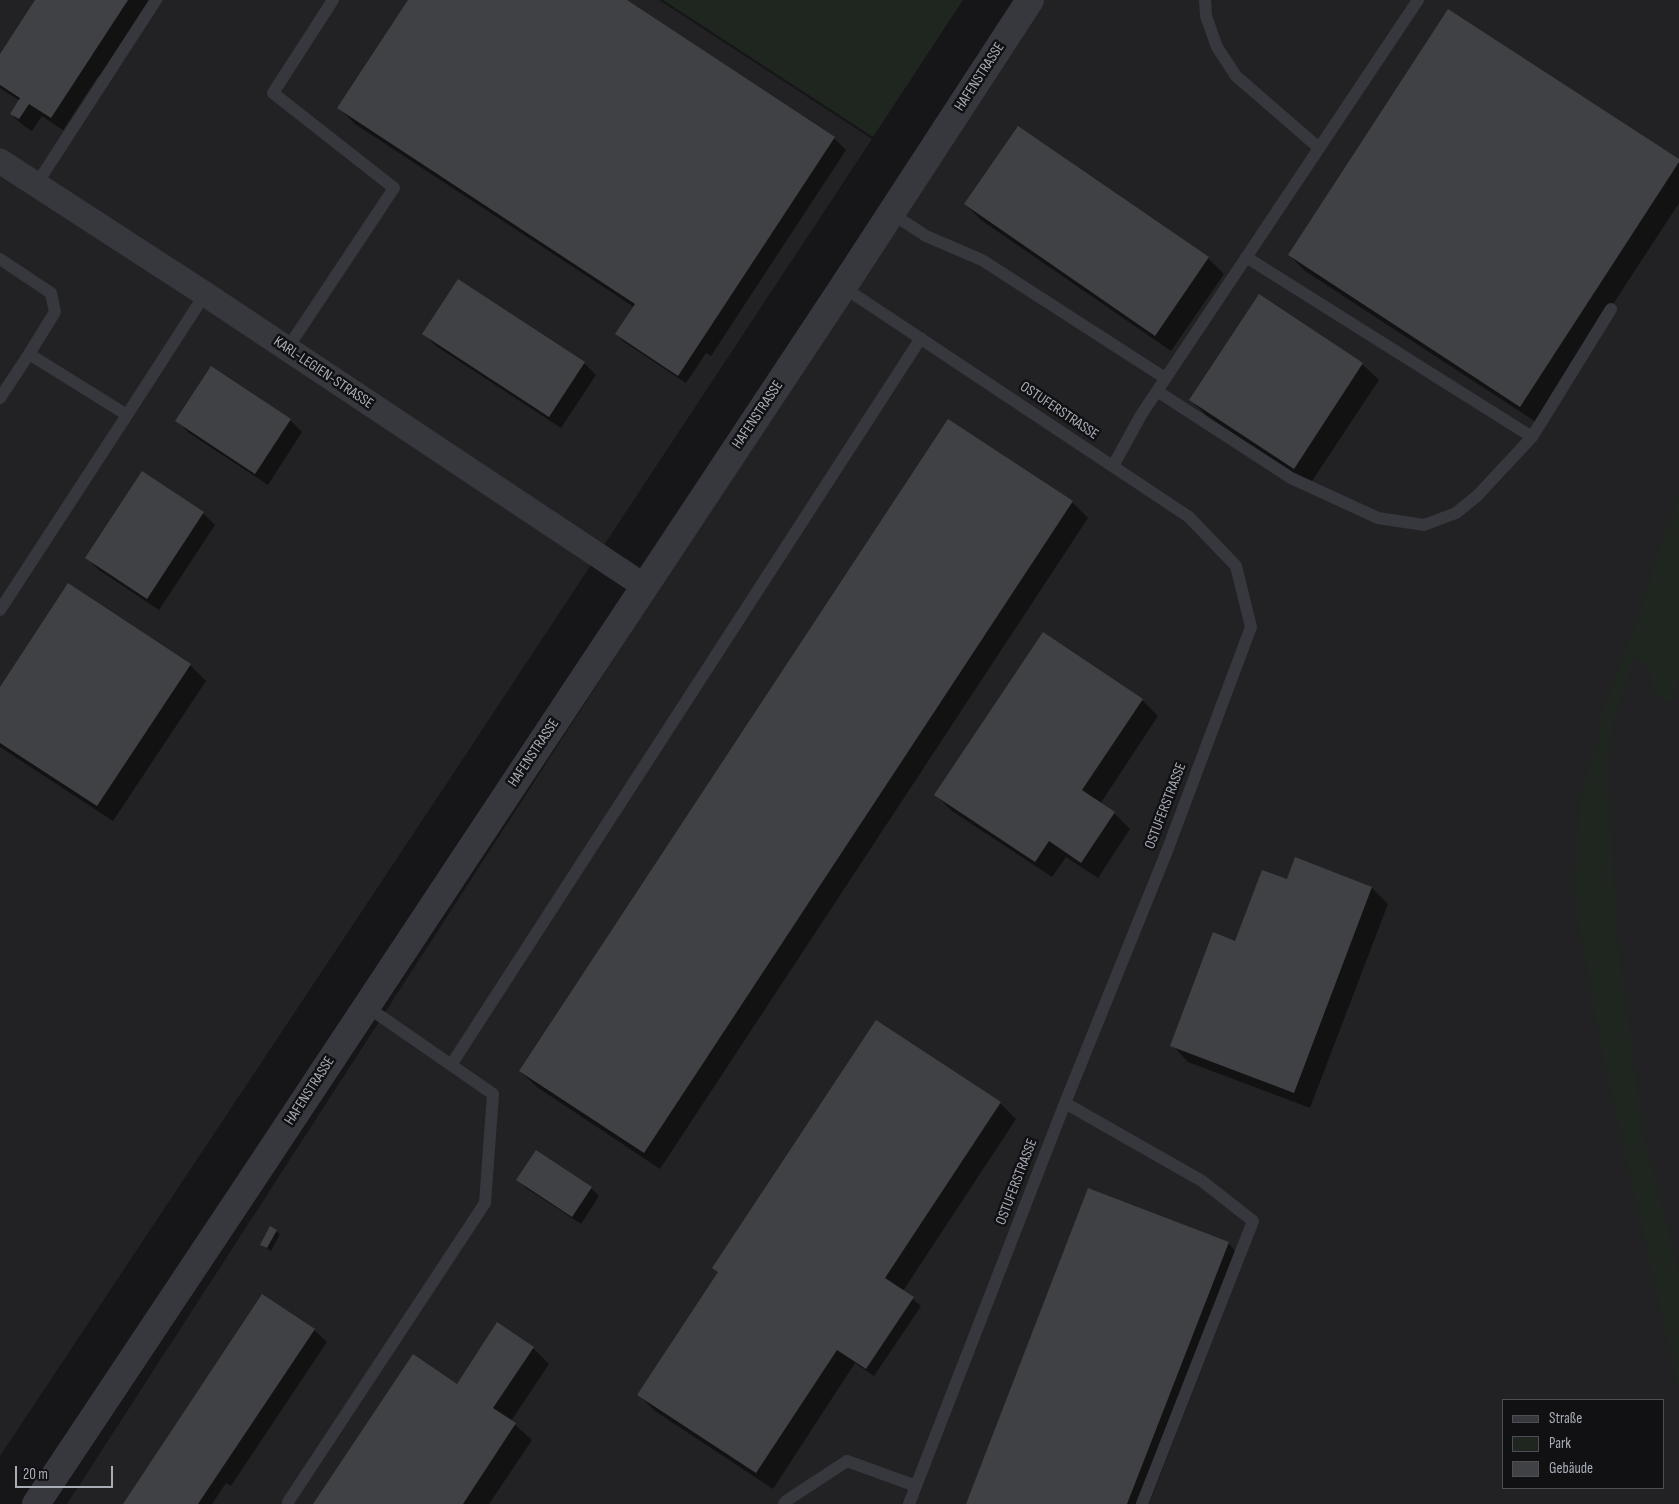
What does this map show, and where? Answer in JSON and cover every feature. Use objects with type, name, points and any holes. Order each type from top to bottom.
[{"type":"street","name":"HAFENSTRASSE","points":[[36,1504],[843,287],[1030,0]]},
{"type":"street","name":"KARL-LEGIEN-STRASSE","points":[[0,161],[205,294],[644,586]]},
{"type":"lane","points":[[36,185],[156,0]]},
{"type":"lane","points":[[287,349],[394,188],[272,93],[333,0]]},
{"type":"lane","points":[[1205,0],[1206,16],[1217,47],[1236,76],[1319,148]]},
{"type":"lane","points":[[1113,466],[1140,415],[1417,1]]},
{"type":"lane","points":[[891,213],[926,236],[982,260],[1165,378]]},
{"type":"lane","points":[[1246,257],[1532,437]]},
{"type":"lane","points":[[0,259],[51,294],[55,312],[0,398]]},
{"type":"lane","name":"OSTUFERSTRASSE","points":[[843,287],[1189,517],[1236,566],[1251,627],[1167,851],[1065,1103],[909,1504]]},
{"type":"lane","points":[[0,610],[205,294]]},
{"type":"lane","points":[[1157,390],[1291,478],[1378,518],[1424,525],[1456,513],[1477,496],[1532,437],[1611,309]]},
{"type":"lane","points":[[451,1065],[921,338]]},
{"type":"lane","points":[[29,354],[127,415]]},
{"type":"lane","points":[[288,1502],[484,1203],[493,1094],[366,1006]]},
{"type":"lane","points":[[1065,1103],[1202,1181],[1253,1221],[1142,1504]]},
{"type":"lane","points":[[784,1504],[847,1461],[916,1486]]},
{"type":"shaded area","points":[[0,0],[659,0],[872,139],[0,1456]]},
{"type":"shaded area","points":[[1040,0],[1679,0],[1679,1504],[67,1504]]},
{"type":"green space","points":[[663,0],[963,0],[873,137]]},
{"type":"green space","points":[[1679,495],[1679,677],[1672,704],[1655,694],[1649,668],[1635,657],[1628,674],[1610,737],[1607,775],[1620,961],[1644,1139],[1679,1272],[1679,1391],[1601,1045],[1578,921],[1574,886],[1580,800],[1591,762],[1602,737],[1598,726],[1643,603],[1658,553]]},
{"type":"building","points":[[35,0],[128,0],[51,118],[29,104],[19,119],[10,114],[20,98],[0,85],[0,54]]},
{"type":"building","points":[[408,0],[627,0],[835,137],[678,376],[615,334],[635,304],[337,108]]},
{"type":"building","points":[[1448,9],[1679,159],[1679,162],[1520,407],[1288,255]]},
{"type":"building","points":[[1018,126],[1209,257],[1155,336],[964,204]]},
{"type":"building","points":[[458,279],[585,362],[549,417],[422,334]]},
{"type":"building","points":[[1259,294],[1363,363],[1294,469],[1189,400]]},
{"type":"building","points":[[211,366],[291,419],[255,474],[175,421]]},
{"type":"building","points":[[948,419],[1073,501],[644,1153],[519,1071]]},
{"type":"building","points":[[142,471],[204,512],[147,599],[85,558]]},
{"type":"building","points":[[68,583],[191,664],[97,806],[0,743],[0,687]]},
{"type":"building","points":[[1043,632],[1143,699],[1082,790],[1115,812],[1081,863],[1049,841],[1035,862],[934,795]]},
{"type":"building","points":[[1295,857],[1372,887],[1294,1093],[1170,1046],[1213,932],[1235,941],[1262,870],[1287,879]]},
{"type":"building","points":[[876,1020],[1001,1102],[885,1278],[914,1297],[866,1369],[837,1350],[756,1473],[637,1395],[718,1272],[712,1268]]},
{"type":"building","points":[[536,1150],[592,1187],[572,1217],[516,1180]]},
{"type":"building","points":[[1088,1188],[1229,1242],[1127,1504],[966,1504]]},
{"type":"building","points":[[270,1226],[277,1230],[267,1248],[260,1245]]},
{"type":"building","points":[[262,1294],[315,1329],[198,1504],[123,1504]]},
{"type":"building","points":[[497,1322],[534,1347],[493,1408],[516,1423],[463,1504],[313,1504],[413,1354],[457,1384]]}]
